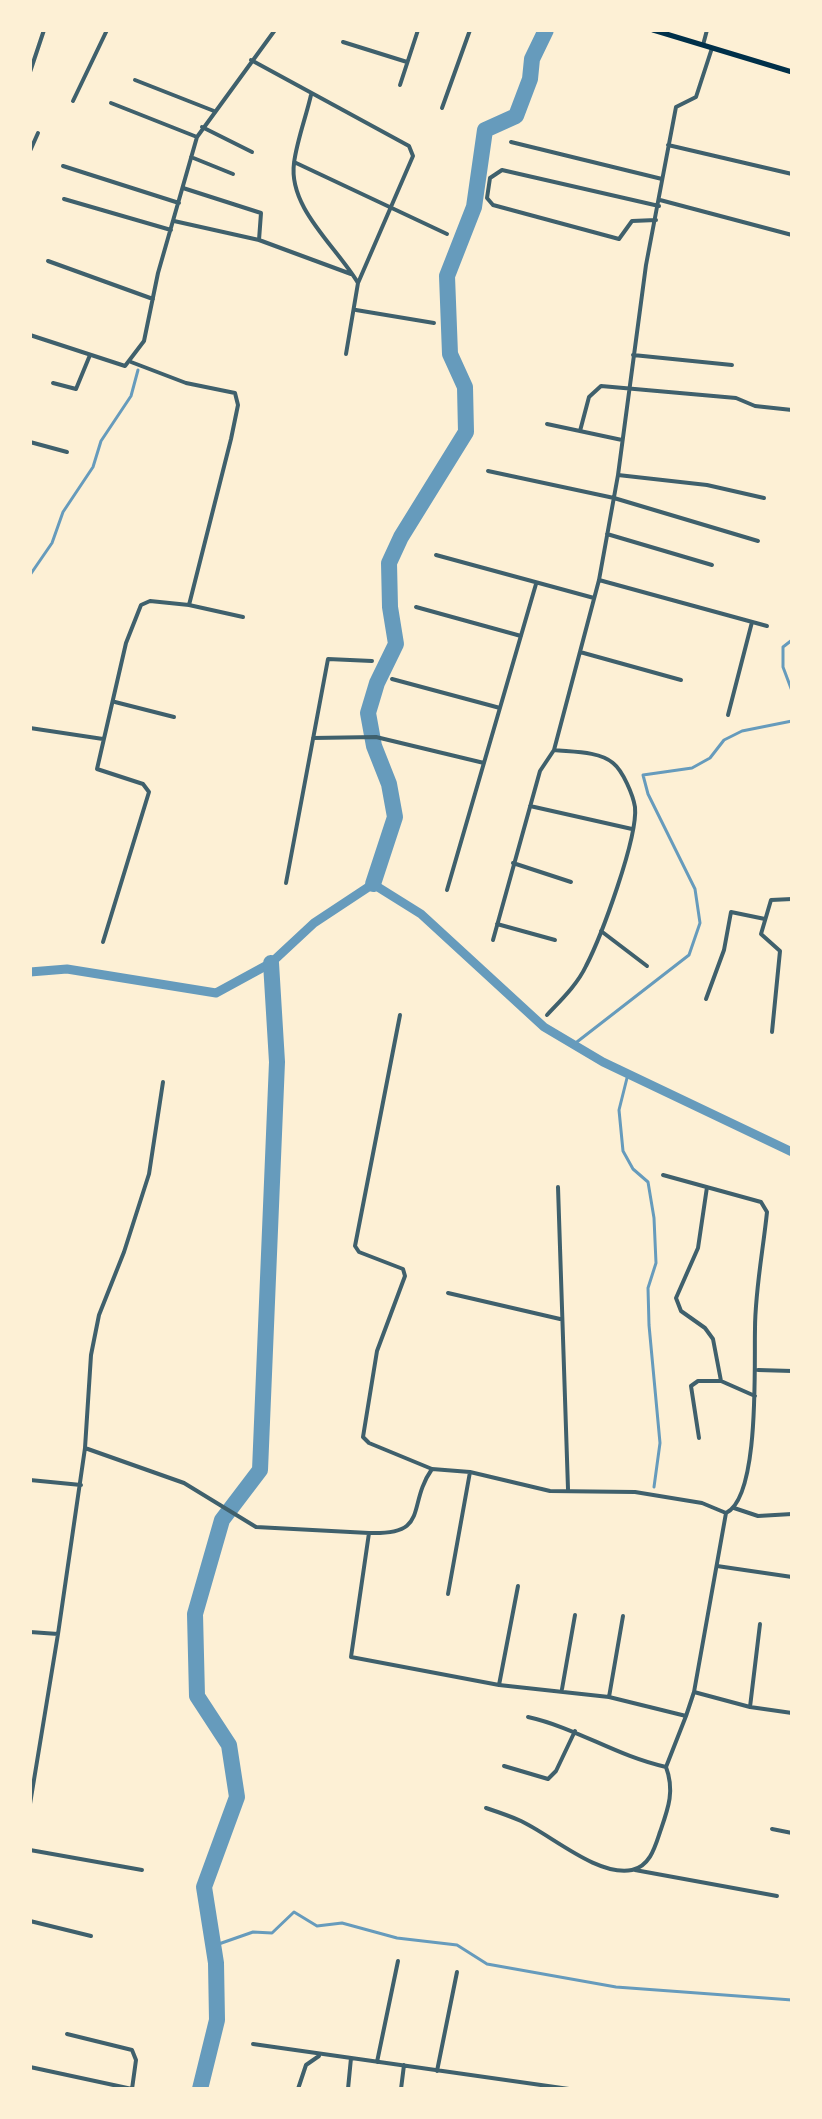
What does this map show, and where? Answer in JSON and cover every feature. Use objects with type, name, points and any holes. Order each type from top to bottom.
[{"type":"main road","points":[[653,30],[792,72]]},
{"type":"street","points":[[30,72],[32,56],[44,30]]},
{"type":"street","points":[[73,101],[107,30]]},
{"type":"street","points":[[30,335],[125,366],[131,362],[144,341],[197,137],[275,30]]},
{"type":"street","points":[[400,85],[418,30]]},
{"type":"street","points":[[442,108],[470,30]]},
{"type":"street","points":[[703,45],[707,30]]},
{"type":"street","points":[[343,42],[407,62]]},
{"type":"street","points":[[493,940],[540,771],[554,750],[599,580],[618,475],[633,355],[676,107],[696,97],[712,48]]},
{"type":"street","points":[[251,60],[409,146],[413,156],[358,283],[356,310],[346,354]]},
{"type":"street","points":[[135,80],[214,111]]},
{"type":"street","points":[[312,94],[294,162],[293,180],[325,238],[358,283]]},
{"type":"street","points":[[111,103],[197,137]]},
{"type":"street","points":[[202,127],[252,152]]},
{"type":"street","points":[[30,151],[38,133]]},
{"type":"street","points":[[511,142],[662,179]]},
{"type":"street","points":[[668,145],[792,174]]},
{"type":"street","points":[[191,157],[233,174]]},
{"type":"street","points":[[294,162],[390,210],[447,234]]},
{"type":"street","points":[[63,166],[179,203]]},
{"type":"street","points":[[656,220],[632,221],[619,239],[493,205],[487,198],[490,178],[502,170],[659,206]]},
{"type":"street","points":[[183,188],[261,213],[259,240]]},
{"type":"street","points":[[64,199],[171,230]]},
{"type":"street","points":[[660,200],[792,235]]},
{"type":"street","points":[[174,221],[259,240],[353,275]]},
{"type":"street","points":[[48,261],[153,299]]},
{"type":"street","points":[[356,310],[434,323]]},
{"type":"street","points":[[53,383],[76,389],[90,355]]},
{"type":"street","points":[[633,355],[732,365]]},
{"type":"street","points":[[131,362],[186,383],[235,393],[238,405],[189,605]]},
{"type":"street","points":[[580,431],[589,397],[601,386],[736,398],[755,406],[792,410]]},
{"type":"street","points":[[547,424],[622,440]]},
{"type":"street","points":[[30,442],[67,452]]},
{"type":"street","points":[[488,471],[614,498],[758,541]]},
{"type":"street","points":[[618,475],[707,485],[764,498]]},
{"type":"street","points":[[607,534],[712,565]]},
{"type":"street","points":[[436,555],[594,598]]},
{"type":"street","points":[[599,580],[767,626]]},
{"type":"street","points":[[447,890],[536,584]]},
{"type":"street","points":[[103,942],[149,792],[143,784],[97,769],[115,702],[126,643],[141,605],[150,601],[189,605],[243,617]]},
{"type":"street","points":[[416,607],[521,636]]},
{"type":"street","points":[[728,715],[752,622]]},
{"type":"street","points":[[580,652],[681,680]]},
{"type":"street","points":[[286,883],[328,659],[372,661]]},
{"type":"street","points":[[392,679],[500,708]]},
{"type":"street","points":[[115,702],[174,717]]},
{"type":"street","points":[[30,728],[103,739]]},
{"type":"street","points":[[313,738],[376,737],[484,763]]},
{"type":"street","points":[[547,1015],[585,968],[601,931],[632,829],[635,807],[627,785],[613,763],[589,753],[554,750]]},
{"type":"street","points":[[530,806],[632,829]]},
{"type":"street","points":[[513,863],[571,882]]},
{"type":"street","points":[[772,1032],[780,951],[762,937],[771,900],[792,899]]},
{"type":"street","points":[[706,999],[724,950],[731,912],[765,919]]},
{"type":"street","points":[[497,924],[555,940]]},
{"type":"street","points":[[601,931],[647,966]]},
{"type":"street","points":[[400,1015],[355,1246],[359,1252],[403,1269],[405,1276],[377,1351],[363,1437],[432,1469],[470,1472],[550,1491],[635,1492],[702,1503],[726,1513]]},
{"type":"street","points":[[30,1804],[81,1485],[91,1355],[99,1315],[124,1252],[149,1174],[163,1082]]},
{"type":"street","points":[[633,1870],[651,1856],[670,1805],[672,1783],[666,1767],[694,1692],[726,1513],[734,1508],[742,1493],[758,1370],[755,1329],[766,1206],[663,1175]]},
{"type":"street","points":[[558,1187],[568,1489]]},
{"type":"street","points":[[707,1187],[698,1248],[676,1298],[681,1311],[705,1328],[713,1339],[721,1381]]},
{"type":"street","points":[[448,1293],[560,1319]]},
{"type":"street","points":[[758,1370],[792,1371]]},
{"type":"street","points":[[699,1438],[691,1386],[698,1381],[721,1381],[755,1396]]},
{"type":"street","points":[[85,1448],[138,1465],[219,1502],[256,1527],[395,1533],[407,1527],[417,1510],[424,1481],[432,1469]]},
{"type":"street","points":[[448,1594],[470,1472]]},
{"type":"street","points":[[30,1480],[81,1485]]},
{"type":"street","points":[[734,1508],[758,1516],[792,1514]]},
{"type":"street","points":[[369,1533],[351,1657],[499,1685],[562,1689],[609,1697],[686,1716]]},
{"type":"street","points":[[717,1566],[792,1577]]},
{"type":"street","points":[[499,1685],[518,1586]]},
{"type":"street","points":[[562,1689],[575,1615]]},
{"type":"street","points":[[609,1697],[623,1616]]},
{"type":"street","points":[[750,1707],[760,1624]]},
{"type":"street","points":[[30,1632],[58,1634]]},
{"type":"street","points":[[694,1692],[750,1707],[792,1713]]},
{"type":"street","points":[[528,1717],[575,1731],[607,1750],[666,1767]]},
{"type":"street","points":[[504,1766],[548,1779],[556,1771],[575,1731]]},
{"type":"street","points":[[486,1808],[520,1820],[582,1857],[615,1870],[633,1870],[777,1896]]},
{"type":"street","points":[[772,1829],[792,1833]]},
{"type":"street","points":[[30,1850],[142,1870]]},
{"type":"street","points":[[30,1921],[91,1936]]},
{"type":"street","points":[[377,2062],[398,1961]]},
{"type":"street","points":[[437,2071],[457,1972]]},
{"type":"street","points":[[30,2067],[132,2089],[136,2060],[132,2050],[67,2034]]},
{"type":"street","points":[[253,2044],[569,2089]]},
{"type":"street","points":[[298,2089],[306,2065],[321,2055]]},
{"type":"street","points":[[348,2089],[351,2058]]},
{"type":"street","points":[[401,2089],[404,2065]]},
{"type":"waterway","points":[[373,884],[395,817],[389,784],[374,746],[368,713],[377,683],[396,644],[390,607],[389,563],[401,537],[466,432],[465,387],[450,354],[447,276],[474,207],[485,130],[516,116],[530,79],[532,59],[546,30]]},
{"type":"waterway","points":[[30,575],[52,543],[63,512],[93,467],[101,441],[131,396],[138,370]]},
{"type":"waterway","points":[[792,640],[783,647],[783,667],[792,691]]},
{"type":"waterway","points":[[573,1045],[689,955],[700,923],[695,889],[648,794],[643,775],[692,768],[710,758],[724,740],[742,731],[792,721]]},
{"type":"waterway","points":[[30,972],[67,969],[216,993],[271,963],[314,923],[373,884],[421,914],[544,1027],[603,1062],[792,1152]]},
{"type":"waterway","points":[[200,2089],[217,2020],[216,1963],[204,1887],[237,1797],[229,1745],[197,1696],[195,1614],[222,1520],[260,1470],[277,1062],[271,963]]},
{"type":"waterway","points":[[628,1074],[619,1110],[623,1151],[633,1169],[648,1182],[654,1218],[656,1263],[648,1288],[660,1443],[654,1487]]},
{"type":"waterway","points":[[213,1946],[253,1932],[272,1933],[294,1912],[317,1926],[342,1923],[397,1938],[457,1945],[487,1964],[616,1987],[792,2000]]}]
